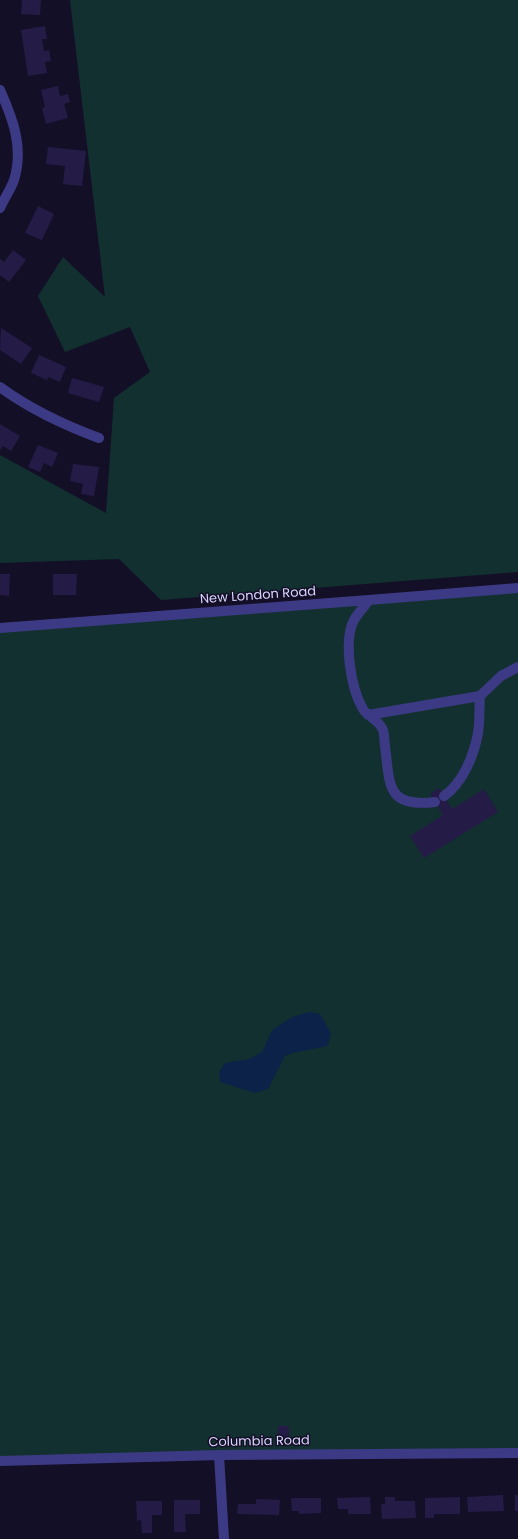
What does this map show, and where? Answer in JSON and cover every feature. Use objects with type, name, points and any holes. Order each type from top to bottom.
[{"type":"street","points":[[0,90],[10,112],[16,133],[18,157],[14,180],[0,208]]},
{"type":"street","points":[[0,387],[16,399],[63,423],[99,438]]},
{"type":"street","name":"New London Road","points":[[0,628],[518,588]]},
{"type":"street","points":[[369,600],[354,620],[349,636],[350,658],[355,693],[364,710],[383,728],[390,787],[397,797],[419,804],[435,802]]},
{"type":"street","points":[[368,715],[480,696],[500,676],[518,667]]},
{"type":"street","points":[[444,796],[452,791],[464,775],[470,760],[478,732],[480,696]]},
{"type":"street","name":"Columbia Road","points":[[0,1461],[220,1455],[518,1453]]},
{"type":"street","points":[[220,1455],[224,1539]]},
{"type":"green space","points":[[70,0],[518,0],[518,572],[161,600],[119,559],[0,563],[0,455],[106,513],[114,398],[150,372],[130,327],[65,352],[38,296],[63,257],[105,297]]},
{"type":"green space","points":[[518,588],[518,1453],[0,1461],[0,628]]},
{"type":"water","points":[[309,1012],[320,1014],[331,1033],[328,1046],[292,1053],[285,1056],[268,1089],[255,1093],[220,1082],[219,1072],[225,1063],[249,1059],[262,1052],[272,1030],[292,1017]]},
{"type":"building","points":[[22,0],[41,0],[40,15],[21,14]]},
{"type":"building","points":[[45,26],[47,39],[42,39],[44,51],[49,50],[51,61],[45,62],[47,73],[28,76],[21,30]]},
{"type":"building","points":[[58,86],[60,96],[68,94],[70,102],[64,104],[68,118],[46,124],[42,108],[45,107],[41,90]]},
{"type":"building","points":[[48,147],[86,151],[82,186],[63,184],[65,166],[46,164]]},
{"type":"building","points":[[38,206],[54,214],[42,240],[25,233]]},
{"type":"building","points":[[13,250],[26,260],[9,282],[0,275],[0,259],[4,262]]},
{"type":"building","points":[[1,328],[32,348],[21,364],[0,350]]},
{"type":"building","points":[[39,355],[66,367],[60,382],[48,377],[47,380],[31,373]]},
{"type":"building","points":[[72,378],[104,387],[99,402],[68,393]]},
{"type":"building","points":[[0,424],[20,436],[11,451],[3,446],[0,450]]},
{"type":"building","points":[[38,445],[58,453],[52,467],[44,463],[40,472],[28,467]]},
{"type":"building","points":[[73,464],[99,467],[94,496],[81,494],[83,484],[70,481]]},
{"type":"building","points":[[0,574],[10,574],[9,596],[0,595]]},
{"type":"building","points":[[53,574],[77,574],[76,595],[53,595]]},
{"type":"building","points":[[439,788],[452,809],[484,789],[498,812],[424,858],[410,836],[443,815],[430,794]]},
{"type":"building","points":[[278,1426],[289,1426],[289,1437],[278,1437]]},
{"type":"building","points":[[503,1495],[504,1511],[468,1512],[467,1497]]},
{"type":"building","points":[[515,1495],[518,1495],[518,1511],[515,1511]]},
{"type":"building","points":[[370,1497],[371,1514],[348,1514],[348,1509],[338,1509],[337,1498]]},
{"type":"building","points":[[385,1497],[395,1497],[395,1501],[415,1501],[416,1518],[382,1519],[381,1504],[385,1504]]},
{"type":"building","points":[[460,1497],[460,1514],[434,1514],[434,1518],[425,1518],[425,1498]]},
{"type":"building","points":[[291,1498],[321,1498],[321,1513],[299,1514],[299,1511],[292,1511]]},
{"type":"building","points":[[256,1499],[280,1500],[279,1515],[237,1514],[238,1504],[256,1504]]},
{"type":"building","points":[[174,1500],[200,1500],[200,1514],[185,1514],[186,1532],[174,1532]]},
{"type":"building","points":[[136,1501],[162,1501],[162,1515],[152,1515],[152,1533],[142,1533],[141,1520],[137,1521]]}]
